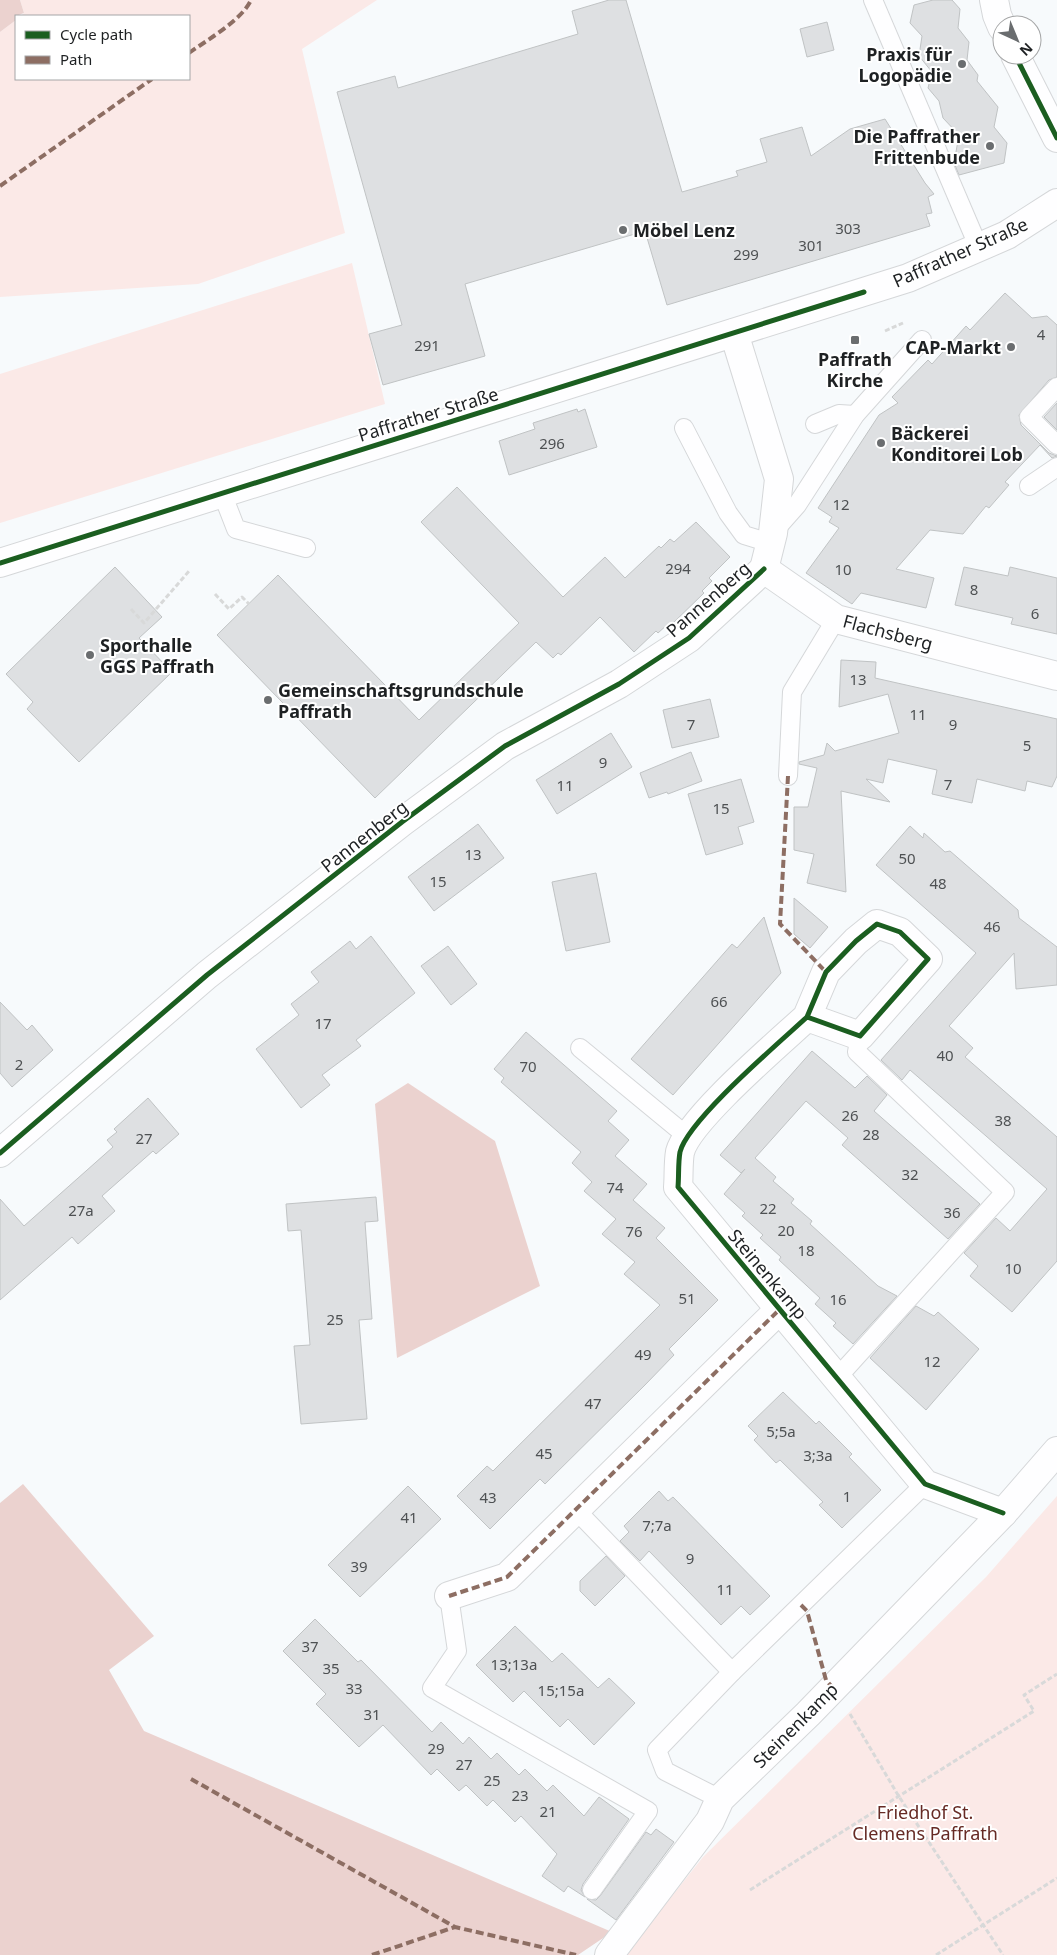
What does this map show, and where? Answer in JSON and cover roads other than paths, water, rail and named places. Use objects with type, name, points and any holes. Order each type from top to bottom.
[{"type":"street","points":[[994,0],[997,15]]},
{"type":"street","points":[[1019,65],[1057,138]]},
{"type":"street","name":"Paffrather Straße","points":[[0,563],[908,278],[1007,235],[1057,204]]},
{"type":"street","points":[[734,333],[778,479],[769,548]]},
{"type":"street","name":"Flachsberg","points":[[769,548],[836,619],[1057,676]]},
{"type":"street","name":"Pannenberg","points":[[3,1144],[207,975],[402,822],[505,746],[619,684],[690,638],[769,548]]},
{"type":"street","name":"Steinenkamp","points":[[860,1036],[928,959],[900,932],[877,924],[856,941],[826,972],[807,1017],[719,1099],[688,1137],[680,1151],[678,1187],[925,1484],[1003,1513]]},
{"type":"street","points":[[807,1017],[860,1036]]},
{"type":"street","name":"Steinenkamp","points":[[449,1596],[508,1577],[780,1309]]},
{"type":"street","name":"Steinenkamp","points":[[608,1955],[710,1821],[720,1799],[831,1690],[1003,1513],[1057,1452]]},
{"type":"lane","points":[[873,0],[979,248]]},
{"type":"lane","points":[[684,428],[728,513],[744,535],[769,548],[855,416],[922,340]]},
{"type":"lane","points":[[1057,387],[1028,417],[1057,445]]},
{"type":"lane","points":[[815,424],[839,414],[855,416]]},
{"type":"lane","points":[[1029,486],[1057,467]]},
{"type":"lane","points":[[222,493],[236,529],[306,548]]},
{"type":"lane","points":[[788,776],[792,692],[836,619]]},
{"type":"lane","points":[[836,1379],[1005,1192],[856,1052],[860,1036]]},
{"type":"lane","points":[[580,1048],[688,1137]]},
{"type":"lane","points":[[720,1799],[665,1771],[657,1750],[732,1672],[925,1484]]},
{"type":"lane","points":[[575,1509],[732,1672]]},
{"type":"lane","name":"Steinenkamp","points":[[449,1596],[457,1651],[432,1688],[648,1811],[592,1890]]},
{"type":"place","name":"Praxis für Logopädie","points":[[962,64]]},
{"type":"place","name":"Die Paffrather Frittenbude","points":[[990,146]]},
{"type":"place","name":"Möbel Lenz","points":[[623,230]]},
{"type":"place","name":"Paffrath Kirche","points":[[855,340]]},
{"type":"place","name":"CAP-Markt","points":[[1011,347]]},
{"type":"place","name":"Bäckerei Konditorei Lob","points":[[881,443]]},
{"type":"place","name":"Sporthalle GGS Paffrath","points":[[90,655]]},
{"type":"place","name":"Gemeinschaftsgrundschule Paffrath","points":[[268,700]]},
{"type":"park label","name":"Friedhof St. Clemens Paffrath","points":[[925,1822]]}]
